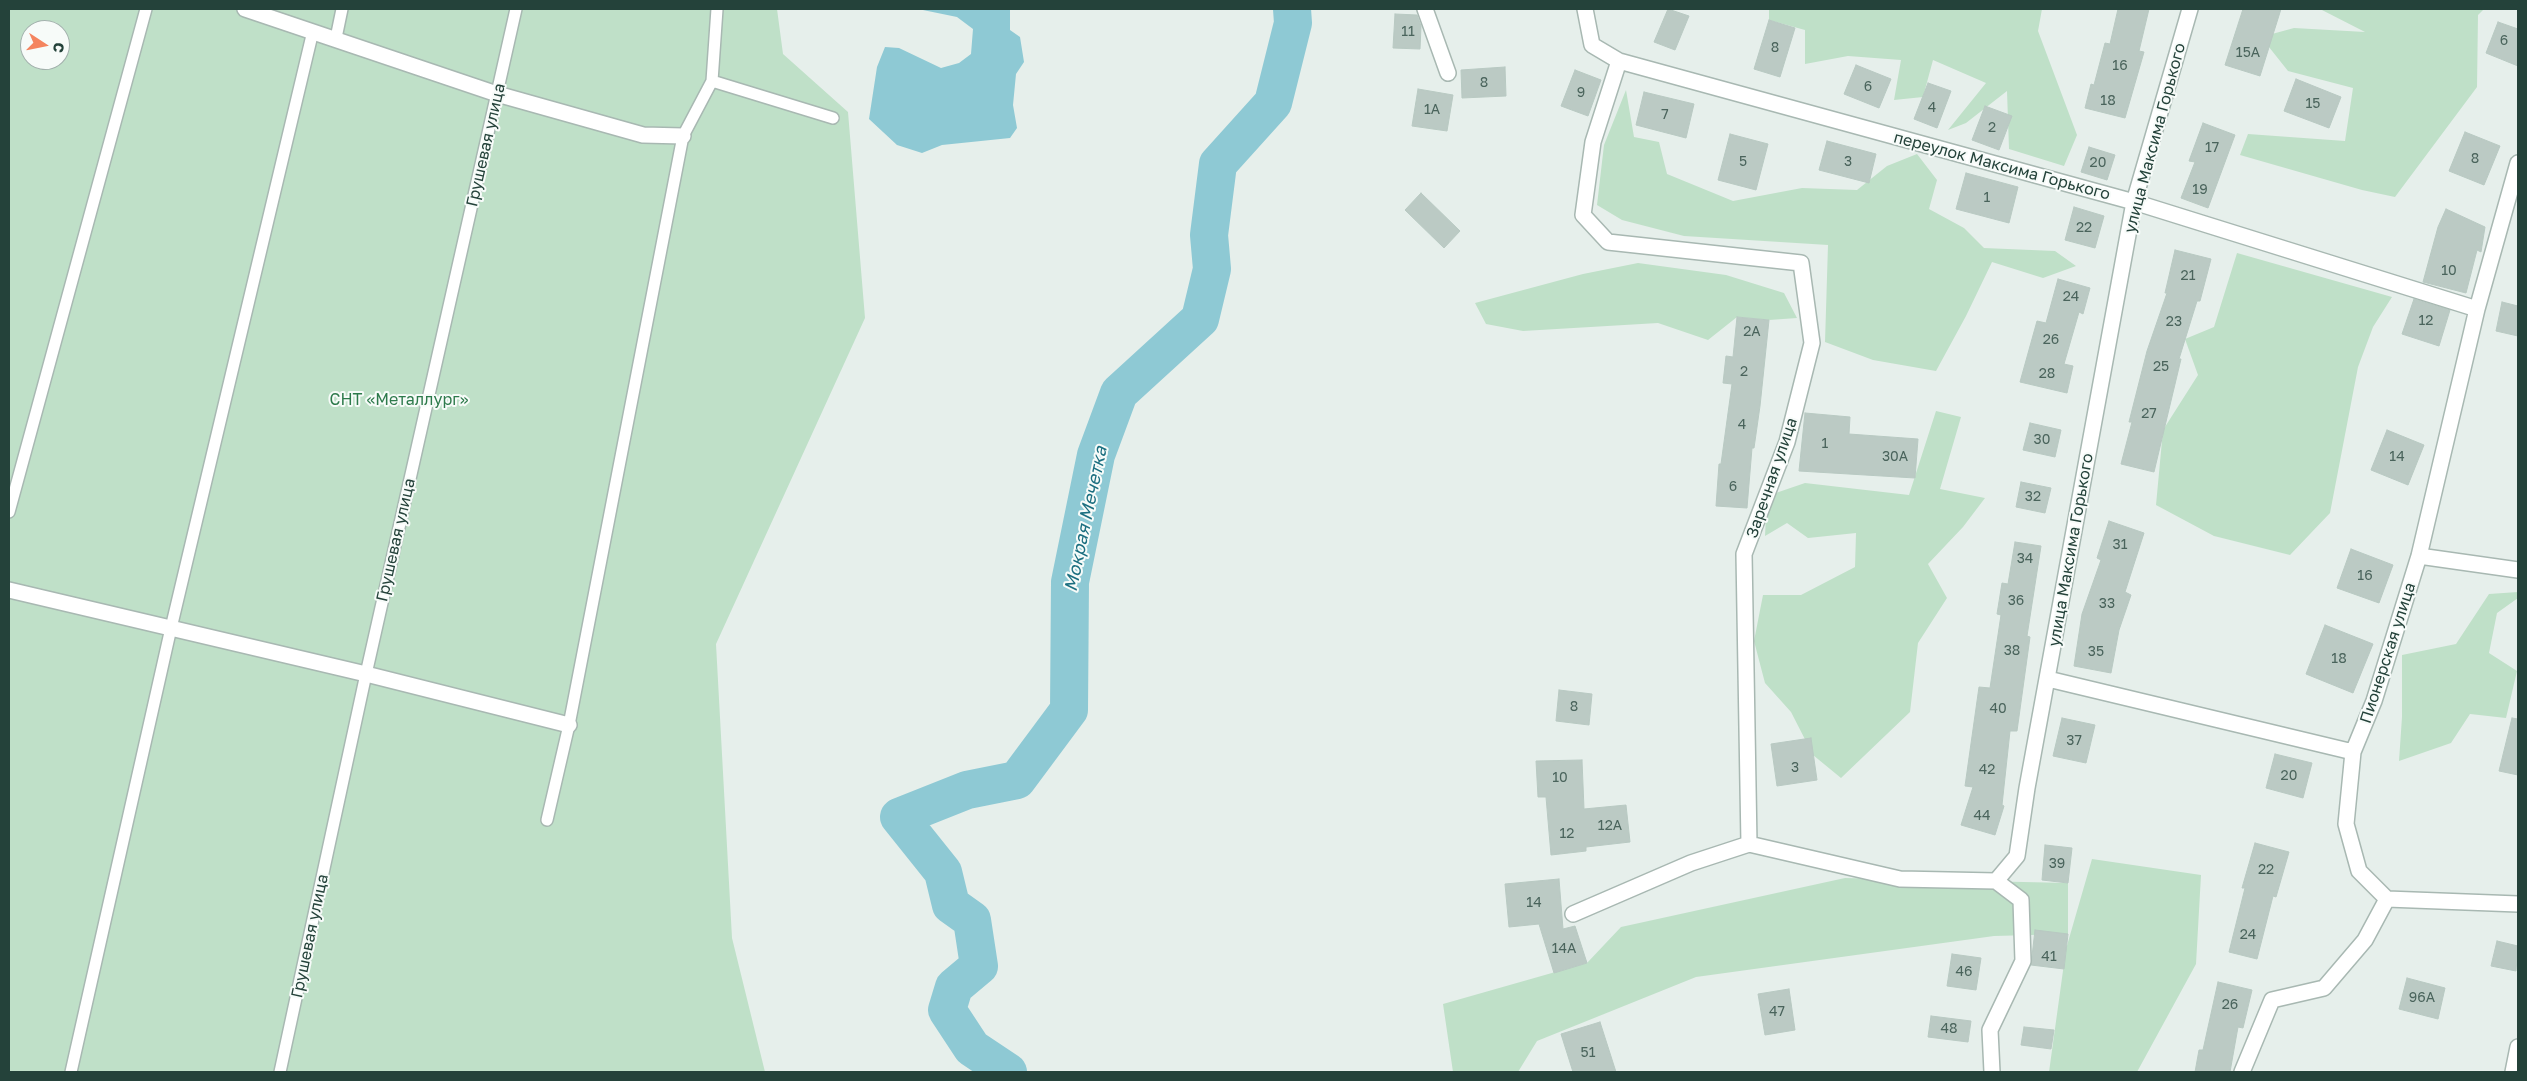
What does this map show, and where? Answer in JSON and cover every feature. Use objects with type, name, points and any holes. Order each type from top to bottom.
[{"type":"street","points":[[245,9],[336,38],[497,94],[643,135],[684,136]]},
{"type":"street","points":[[1425,9],[1448,73]]},
{"type":"street","name":"переулок Максима Горького","points":[[1585,9],[1592,45],[1618,61],[2134,202],[2477,309]]},
{"type":"street","name":"улица Максима Горького","points":[[1996,881],[2017,856],[2027,788],[2134,202],[2190,9]]},
{"type":"street","name":"Заречная улица","points":[[1618,61],[1593,142],[1583,215],[1608,242],[1801,263],[1812,343],[1788,442],[1744,554],[1750,844]]},
{"type":"street","name":"Пионерская улица","points":[[2387,899],[2360,871],[2346,824],[2353,752],[2374,701],[2419,556],[2477,309],[2518,163]]},
{"type":"street","points":[[2419,556],[2518,570]]},
{"type":"street","points":[[9,590],[366,674],[569,725]]},
{"type":"street","points":[[2048,679],[2353,752]]},
{"type":"street","points":[[1573,914],[1691,863],[1750,844],[1900,879],[1996,881],[2020,900],[2022,961],[1990,1030],[1992,1072]]},
{"type":"street","points":[[2242,1072],[2272,1000],[2324,988],[2365,940],[2387,899],[2518,904]]},
{"type":"street","points":[[2513,1072],[2518,1048]]},
{"type":"lane","points":[[9,512],[146,9]]},
{"type":"lane","points":[[336,38],[342,9]]},
{"type":"lane","name":"Грушевая улица","points":[[280,1072],[366,674],[516,9]]},
{"type":"lane","points":[[547,820],[569,725],[684,136],[712,82],[716,9]]},
{"type":"lane","points":[[71,1072],[171,628],[313,31]]},
{"type":"lane","points":[[712,82],[834,118]]},
{"type":"green space","name":"СНТ «Металлург»","points":[[9,9],[777,9],[783,54],[848,112],[865,318],[716,644],[732,938],[765,1072],[9,1072]]},
{"type":"green space","points":[[1769,9],[2042,9],[2038,31],[2077,135],[2064,166],[2009,149],[2007,91],[1966,123],[1948,130],[1986,83],[1933,60],[1923,97],[1894,100],[1901,60],[1848,56],[1805,64],[1805,30],[1769,20]]},
{"type":"green space","points":[[2320,9],[2484,9],[2478,15],[2477,87],[2395,197],[2362,190],[2240,155],[2248,134],[2345,141],[2353,88],[2288,71],[2261,37],[2294,28],[2365,32]]},
{"type":"green space","points":[[1626,90],[1634,137],[1659,142],[1667,174],[1733,201],[1802,188],[1857,190],[1887,166],[1917,154],[1937,180],[1929,209],[1964,228],[1984,248],[2055,251],[2076,266],[2043,278],[1992,262],[1966,316],[1936,371],[1873,360],[1825,342],[1828,245],[1684,236],[1622,220],[1597,205],[1604,145]]},
{"type":"green space","points":[[2237,253],[2392,297],[2373,327],[2358,367],[2330,513],[2290,555],[2214,536],[2156,505],[2163,430],[2198,375],[2185,339],[2214,327]]},
{"type":"green space","points":[[1638,263],[1726,275],[1784,293],[1797,318],[1769,320],[1737,317],[1708,340],[1658,323],[1523,331],[1486,324],[1475,303],[1583,274]]},
{"type":"green space","points":[[1936,411],[1961,417],[1940,489],[1985,498],[1963,527],[1928,564],[1947,598],[1918,643],[1910,712],[1841,778],[1813,755],[1791,712],[1765,683],[1754,641],[1763,595],[1801,595],[1855,567],[1856,533],[1808,538],[1787,523],[1765,536],[1767,496],[1805,483],[1909,495]]},
{"type":"green space","points":[[2518,592],[2518,598],[2497,613],[2489,653],[2517,671],[2506,718],[2470,714],[2451,743],[2399,761],[2402,717],[2402,655],[2456,644],[2489,594]]},
{"type":"green space","points":[[2092,859],[2201,875],[2196,964],[2137,1072],[2049,1072],[2066,949]]},
{"type":"green space","points":[[1845,878],[2068,883],[2068,934],[1994,936],[1696,977],[1537,1041],[1518,1072],[1453,1072],[1443,1004],[1587,963],[1621,927]]},
{"type":"water","points":[[918,9],[1010,9],[1010,30],[1020,37],[1024,62],[1016,74],[1013,105],[1017,128],[1010,138],[942,145],[922,153],[897,145],[869,119],[877,67],[885,47],[899,48],[941,68],[959,63],[971,54],[973,29],[957,17]]},
{"type":"building","points":[[1668,9],[1689,16],[1675,50],[1654,42]]},
{"type":"building","points":[[2118,9],[2149,9],[2139,51],[2144,52],[2125,118],[2085,108],[2091,84],[2094,85],[2105,43],[2110,44]]},
{"type":"building","points":[[2243,9],[2281,9],[2260,76],[2225,65]]},
{"type":"building","points":[[1395,14],[1417,15],[1421,26],[1420,49],[1393,48]]},
{"type":"building","points":[[1769,20],[1795,28],[1780,77],[1754,69]]},
{"type":"building","points":[[2498,22],[2518,29],[2518,66],[2486,53]]},
{"type":"building","points":[[1856,65],[1891,79],[1879,108],[1844,94]]},
{"type":"building","points":[[1505,67],[1506,96],[1462,98],[1461,70]]},
{"type":"building","points":[[1575,70],[1601,80],[1588,116],[1561,106]]},
{"type":"building","points":[[2296,79],[2341,97],[2329,128],[2284,111]]},
{"type":"building","points":[[1928,83],[1951,91],[1937,128],[1914,119]]},
{"type":"building","points":[[1418,89],[1453,95],[1447,131],[1412,126]]},
{"type":"building","points":[[1644,92],[1694,104],[1686,138],[1636,125]]},
{"type":"building","points":[[1985,106],[2012,116],[1999,150],[1972,140]]},
{"type":"building","points":[[2203,123],[2235,135],[2208,208],[2181,198],[2195,162],[2189,161]]},
{"type":"building","points":[[2465,132],[2500,146],[2484,185],[2449,171]]},
{"type":"building","points":[[1730,134],[1768,144],[1756,190],[1718,180]]},
{"type":"building","points":[[1827,141],[1876,154],[1869,183],[1819,170]]},
{"type":"building","points":[[2089,147],[2115,155],[2107,180],[2081,172]]},
{"type":"building","points":[[1966,173],[2018,187],[2009,223],[1956,209]]},
{"type":"building","points":[[1421,193],[1460,231],[1444,248],[1405,210]]},
{"type":"building","points":[[2074,207],[2104,216],[2095,248],[2065,240]]},
{"type":"building","points":[[2446,209],[2485,227],[2481,252],[2477,250],[2466,293],[2423,282],[2438,227]]},
{"type":"building","points":[[2175,250],[2211,259],[2200,301],[2197,301],[2179,359],[2181,359],[2154,472],[2121,464],[2132,422],[2129,422],[2147,351],[2167,293],[2165,293]]},
{"type":"building","points":[[2058,279],[2090,288],[2083,314],[2079,312],[2064,364],[2073,366],[2067,393],[2020,382],[2037,321],[2046,323]]},
{"type":"building","points":[[2414,299],[2450,310],[2439,346],[2402,334]]},
{"type":"building","points":[[2502,302],[2518,306],[2518,336],[2496,331]]},
{"type":"building","points":[[1737,317],[1769,320],[1760,406],[1754,448],[1752,448],[1747,508],[1716,506],[1719,464],[1721,464],[1732,384],[1723,383],[1726,356],[1733,357]]},
{"type":"building","points":[[1805,413],[1850,417],[1849,434],[1918,439],[1915,478],[1799,471]]},
{"type":"building","points":[[2030,423],[2061,430],[2055,457],[2023,450]]},
{"type":"building","points":[[2387,430],[2424,445],[2408,485],[2371,470]]},
{"type":"building","points":[[2021,482],[2051,488],[2045,513],[2016,507]]},
{"type":"building","points":[[2109,521],[2144,533],[2125,592],[2131,595],[2119,630],[2111,673],[2074,666],[2082,614],[2101,560],[2097,558]]},
{"type":"building","points":[[2015,542],[2041,546],[2027,636],[2030,637],[2017,731],[2010,731],[2002,805],[2004,806],[1995,835],[1961,825],[1973,787],[1965,786],[1979,687],[1990,688],[2001,615],[1997,614],[2002,583],[2008,584]]},
{"type":"building","points":[[2351,549],[2393,565],[2379,603],[2337,588]]},
{"type":"building","points":[[2325,625],[2373,644],[2353,693],[2306,674]]},
{"type":"building","points":[[1559,690],[1592,694],[1589,725],[1556,721]]},
{"type":"building","points":[[2062,718],[2095,725],[2086,763],[2053,756]]},
{"type":"building","points":[[2512,718],[2518,719],[2518,775],[2499,771]]},
{"type":"building","points":[[1811,738],[1817,780],[1777,786],[1771,744]]},
{"type":"building","points":[[2275,754],[2312,763],[2303,798],[2266,788]]},
{"type":"building","points":[[1582,760],[1584,809],[1626,805],[1630,842],[1586,847],[1586,851],[1551,855],[1546,797],[1538,797],[1536,761]]},
{"type":"building","points":[[2255,843],[2289,852],[2276,897],[2273,896],[2257,959],[2229,952],[2245,888],[2242,888]]},
{"type":"building","points":[[2045,845],[2072,848],[2068,883],[2042,880]]},
{"type":"building","points":[[1559,879],[1563,929],[1575,926],[1587,963],[1554,973],[1539,924],[1509,927],[1505,884]]},
{"type":"building","points":[[2035,930],[2068,934],[2064,969],[2031,965]]},
{"type":"building","points":[[2497,941],[2518,946],[2516,971],[2491,966]]},
{"type":"building","points":[[1952,954],[1981,958],[1976,990],[1947,986]]},
{"type":"building","points":[[2407,978],[2445,988],[2438,1019],[2399,1009]]},
{"type":"building","points":[[2218,982],[2252,990],[2243,1028],[2238,1027],[2230,1072],[2195,1072],[2199,1050],[2203,1050]]},
{"type":"building","points":[[1789,989],[1795,1030],[1765,1035],[1758,994]]},
{"type":"building","points":[[1931,1016],[1971,1021],[1968,1042],[1928,1037]]},
{"type":"building","points":[[1600,1022],[1616,1072],[1573,1072],[1561,1034]]},
{"type":"building","points":[[2024,1027],[2054,1030],[2051,1049],[2021,1045]]},
{"type":"waterway","name":"Мокрая Мечетка","points":[[1008,1072],[972,1048],[947,1010],[954,987],[979,966],[972,920],[951,905],[943,872],[899,817],[967,790],[1017,780],[1069,710],[1070,582],[1096,455],[1119,393],[1200,319],[1212,269],[1209,235],[1218,164],[1273,103],[1293,23],[1292,9]]}]
